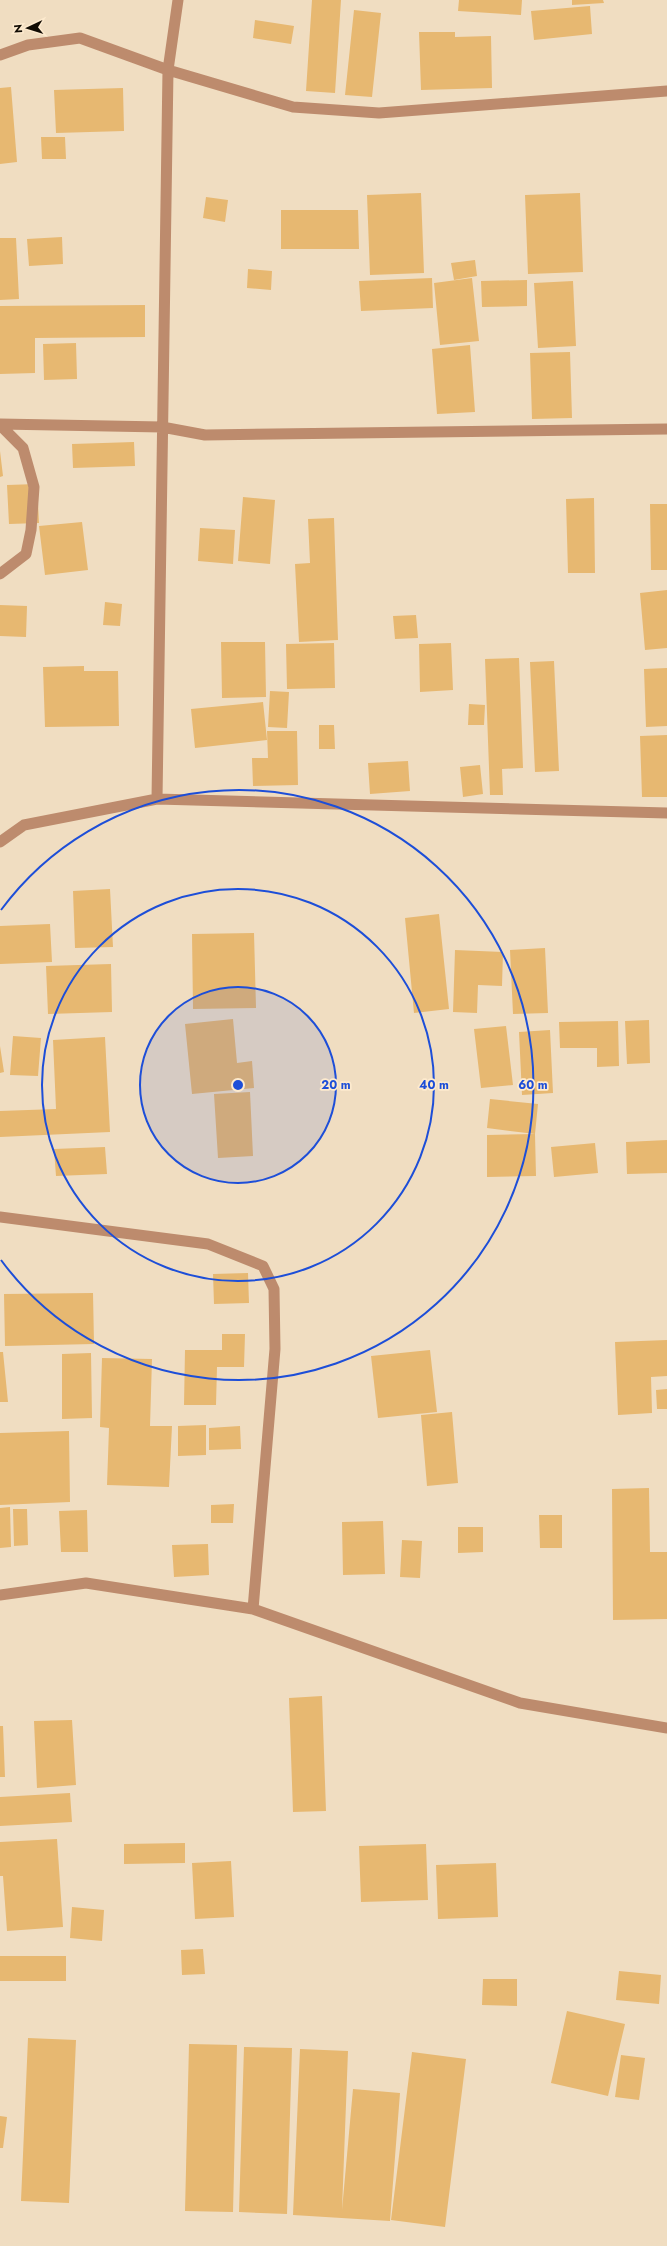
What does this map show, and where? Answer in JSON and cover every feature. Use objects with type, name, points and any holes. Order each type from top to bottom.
[{"type":"street","points":[[157,799],[168,70],[178,0]]},
{"type":"street","points":[[0,55],[28,45],[80,38],[168,70],[293,107],[379,112],[667,91]]},
{"type":"street","points":[[0,424],[162,427],[205,435],[667,429]]},
{"type":"street","points":[[0,424],[23,448],[34,487],[31,530],[26,554],[0,574]]},
{"type":"street","points":[[0,842],[24,825],[157,799],[667,813]]},
{"type":"street","points":[[0,1217],[208,1244],[263,1266],[274,1289],[275,1349],[253,1609]]},
{"type":"street","points":[[0,1595],[86,1584],[253,1609],[520,1703],[667,1728]]},
{"type":"building","points":[[312,0],[341,0],[335,93],[306,91]]},
{"type":"building","points":[[459,0],[522,0],[521,15],[458,11]]},
{"type":"building","points":[[572,0],[603,0],[604,3],[572,5]]},
{"type":"building","points":[[590,6],[592,34],[534,40],[531,11]]},
{"type":"building","points":[[354,10],[381,13],[372,97],[345,95]]},
{"type":"building","points":[[255,20],[294,26],[291,44],[253,38]]},
{"type":"building","points":[[419,32],[455,32],[455,37],[491,36],[492,88],[421,90]]},
{"type":"building","points":[[11,87],[17,162],[0,164],[0,88]]},
{"type":"building","points":[[123,88],[124,131],[56,133],[54,90]]},
{"type":"building","points":[[41,137],[65,137],[66,159],[42,159]]},
{"type":"building","points":[[421,193],[424,273],[370,275],[367,195]]},
{"type":"building","points":[[580,193],[583,272],[528,274],[525,195]]},
{"type":"building","points":[[206,197],[228,200],[225,222],[203,218]]},
{"type":"building","points":[[281,210],[358,210],[359,249],[281,249]]},
{"type":"building","points":[[62,237],[63,264],[29,266],[27,239]]},
{"type":"building","points":[[0,238],[16,238],[19,299],[0,300]]},
{"type":"building","points":[[475,260],[477,276],[454,280],[451,263]]},
{"type":"building","points":[[248,269],[272,271],[271,290],[247,288]]},
{"type":"building","points":[[432,278],[433,308],[361,311],[359,281]]},
{"type":"building","points":[[472,278],[479,341],[440,345],[434,283]]},
{"type":"building","points":[[527,280],[527,306],[482,307],[481,281]]},
{"type":"building","points":[[573,281],[576,346],[538,348],[534,283]]},
{"type":"building","points":[[145,305],[145,337],[35,338],[35,373],[0,374],[0,306]]},
{"type":"building","points":[[76,343],[77,379],[44,380],[43,344]]},
{"type":"building","points":[[470,345],[475,412],[437,414],[432,349]]},
{"type":"building","points":[[570,352],[572,418],[532,419],[530,353]]},
{"type":"building","points":[[134,442],[135,466],[73,468],[72,444]]},
{"type":"building","points":[[0,451],[3,476],[0,477]]},
{"type":"building","points":[[37,484],[39,523],[9,524],[7,485]]},
{"type":"building","points":[[243,497],[275,500],[270,564],[238,561]]},
{"type":"building","points":[[594,498],[595,573],[568,573],[566,499]]},
{"type":"building","points":[[650,504],[667,504],[667,570],[651,570]]},
{"type":"building","points":[[334,518],[338,640],[299,642],[295,564],[310,563],[308,519]]},
{"type":"building","points":[[82,522],[88,570],[45,575],[39,526]]},
{"type":"building","points":[[200,528],[235,530],[233,564],[198,561]]},
{"type":"building","points":[[667,590],[667,648],[645,650],[640,593]]},
{"type":"building","points":[[105,602],[122,604],[120,626],[103,625]]},
{"type":"building","points":[[0,605],[27,606],[26,637],[0,636]]},
{"type":"building","points":[[416,615],[418,638],[395,639],[393,616]]},
{"type":"building","points":[[221,642],[265,642],[266,697],[222,698]]},
{"type":"building","points":[[334,643],[335,688],[287,689],[286,644]]},
{"type":"building","points":[[451,643],[453,690],[420,692],[419,644]]},
{"type":"building","points":[[519,658],[523,768],[502,769],[503,795],[490,795],[485,659]]},
{"type":"building","points":[[554,661],[559,771],[535,772],[530,662]]},
{"type":"building","points":[[84,666],[84,671],[118,671],[119,726],[45,727],[43,667]]},
{"type":"building","points":[[667,668],[667,726],[646,727],[644,669]]},
{"type":"building","points":[[270,691],[289,692],[287,728],[268,727]]},
{"type":"building","points":[[263,702],[267,740],[195,748],[191,709]]},
{"type":"building","points":[[469,704],[485,705],[484,725],[468,725]]},
{"type":"building","points":[[319,725],[334,725],[335,749],[319,749]]},
{"type":"building","points":[[267,731],[297,731],[298,785],[253,786],[252,758],[268,758]]},
{"type":"building","points":[[667,735],[667,797],[642,797],[640,736]]},
{"type":"building","points":[[408,761],[410,791],[370,794],[368,763]]},
{"type":"building","points":[[480,765],[483,794],[463,797],[460,767]]},
{"type":"building","points":[[110,889],[113,947],[75,948],[73,891]]},
{"type":"building","points":[[439,914],[449,1009],[414,1013],[405,918]]},
{"type":"building","points":[[50,924],[52,962],[0,964],[0,926]]},
{"type":"building","points":[[254,933],[256,1008],[193,1009],[192,934]]},
{"type":"building","points":[[545,948],[548,1013],[513,1014],[510,950]]},
{"type":"building","points":[[455,950],[503,952],[502,986],[478,985],[477,1013],[453,1012]]},
{"type":"building","points":[[111,964],[112,1012],[48,1014],[46,966]]},
{"type":"building","points":[[233,1019],[237,1063],[252,1061],[254,1088],[192,1094],[185,1024]]},
{"type":"building","points":[[649,1020],[650,1063],[627,1064],[625,1021]]},
{"type":"building","points":[[618,1021],[619,1066],[597,1067],[597,1048],[560,1048],[559,1022]]},
{"type":"building","points":[[506,1026],[513,1085],[481,1088],[474,1029]]},
{"type":"building","points":[[550,1030],[553,1093],[522,1095],[519,1032]]},
{"type":"building","points":[[13,1036],[41,1038],[38,1076],[10,1075]]},
{"type":"building","points":[[105,1037],[110,1132],[0,1137],[0,1111],[56,1109],[53,1040]]},
{"type":"building","points":[[0,1046],[4,1072],[0,1073]]},
{"type":"building","points":[[250,1092],[253,1156],[218,1158],[214,1094]]},
{"type":"building","points":[[490,1099],[538,1104],[535,1134],[487,1128]]},
{"type":"building","points":[[535,1134],[536,1176],[487,1177],[487,1135]]},
{"type":"building","points":[[667,1140],[667,1173],[627,1174],[626,1142]]},
{"type":"building","points":[[595,1143],[598,1173],[554,1177],[551,1147]]},
{"type":"building","points":[[105,1147],[107,1174],[56,1176],[54,1149]]},
{"type":"building","points":[[248,1273],[249,1303],[214,1304],[213,1274]]},
{"type":"building","points":[[93,1293],[94,1344],[5,1346],[4,1294]]},
{"type":"building","points":[[222,1334],[245,1334],[244,1367],[217,1367],[216,1405],[184,1405],[185,1350],[222,1350]]},
{"type":"building","points":[[667,1340],[667,1376],[651,1377],[652,1413],[618,1415],[615,1342]]},
{"type":"building","points":[[430,1350],[437,1412],[378,1418],[371,1356]]},
{"type":"building","points":[[0,1352],[3,1352],[8,1402],[0,1402]]},
{"type":"building","points":[[91,1353],[92,1418],[62,1419],[62,1354]]},
{"type":"building","points":[[102,1358],[152,1359],[150,1426],[172,1426],[169,1487],[107,1485],[109,1428],[100,1427]]},
{"type":"building","points":[[667,1389],[667,1409],[657,1409],[656,1390]]},
{"type":"building","points":[[452,1412],[458,1483],[427,1486],[421,1415]]},
{"type":"building","points":[[206,1425],[206,1455],[178,1456],[178,1426]]},
{"type":"building","points":[[240,1426],[241,1449],[209,1450],[209,1428]]},
{"type":"building","points":[[69,1431],[70,1502],[0,1505],[0,1433]]},
{"type":"building","points":[[649,1488],[650,1552],[667,1552],[667,1619],[613,1620],[612,1489]]},
{"type":"building","points":[[234,1504],[233,1523],[211,1523],[211,1505]]},
{"type":"building","points":[[10,1507],[11,1547],[0,1548],[0,1508]]},
{"type":"building","points":[[13,1509],[27,1509],[28,1545],[14,1546]]},
{"type":"building","points":[[87,1510],[88,1552],[61,1552],[59,1511]]},
{"type":"building","points":[[539,1515],[562,1515],[562,1548],[540,1548]]},
{"type":"building","points":[[383,1521],[385,1574],[343,1575],[342,1522]]},
{"type":"building","points":[[458,1527],[483,1527],[483,1552],[458,1553]]},
{"type":"building","points":[[402,1540],[422,1541],[420,1578],[400,1577]]},
{"type":"building","points":[[208,1544],[209,1575],[174,1577],[172,1545]]},
{"type":"building","points":[[322,1696],[326,1811],[293,1812],[289,1698]]},
{"type":"building","points":[[72,1720],[76,1785],[37,1788],[34,1721]]},
{"type":"building","points":[[0,1726],[3,1726],[5,1777],[0,1777]]},
{"type":"building","points":[[70,1793],[72,1822],[0,1826],[0,1797]]},
{"type":"building","points":[[57,1839],[63,1927],[7,1931],[3,1876],[0,1876],[0,1842]]},
{"type":"building","points":[[185,1843],[185,1863],[124,1864],[124,1844]]},
{"type":"building","points":[[426,1844],[428,1900],[361,1902],[359,1846]]},
{"type":"building","points":[[231,1861],[234,1917],[195,1919],[192,1863]]},
{"type":"building","points":[[496,1863],[498,1917],[438,1919],[436,1865]]},
{"type":"building","points":[[72,1907],[104,1910],[102,1941],[70,1938]]},
{"type":"building","points":[[203,1949],[205,1974],[182,1975],[181,1950]]},
{"type":"building","points":[[0,1956],[66,1956],[66,1981],[0,1981]]},
{"type":"building","points":[[619,1971],[661,1975],[659,2004],[616,2000]]},
{"type":"building","points":[[483,1979],[517,1979],[517,2006],[482,2005]]},
{"type":"building","points":[[567,2011],[625,2024],[608,2096],[551,2083]]},
{"type":"building","points":[[28,2038],[76,2040],[69,2203],[21,2201]]},
{"type":"building","points":[[189,2044],[237,2045],[233,2212],[185,2211]]},
{"type":"building","points":[[244,2047],[292,2048],[287,2214],[239,2212]]},
{"type":"building","points":[[300,2049],[348,2051],[342,2210],[353,2089],[400,2093],[390,2221],[293,2215]]},
{"type":"building","points":[[412,2052],[466,2059],[445,2227],[391,2220]]},
{"type":"building","points":[[621,2055],[645,2058],[639,2100],[615,2097]]},
{"type":"building","points":[[0,2116],[7,2117],[3,2148],[0,2148]]}]
